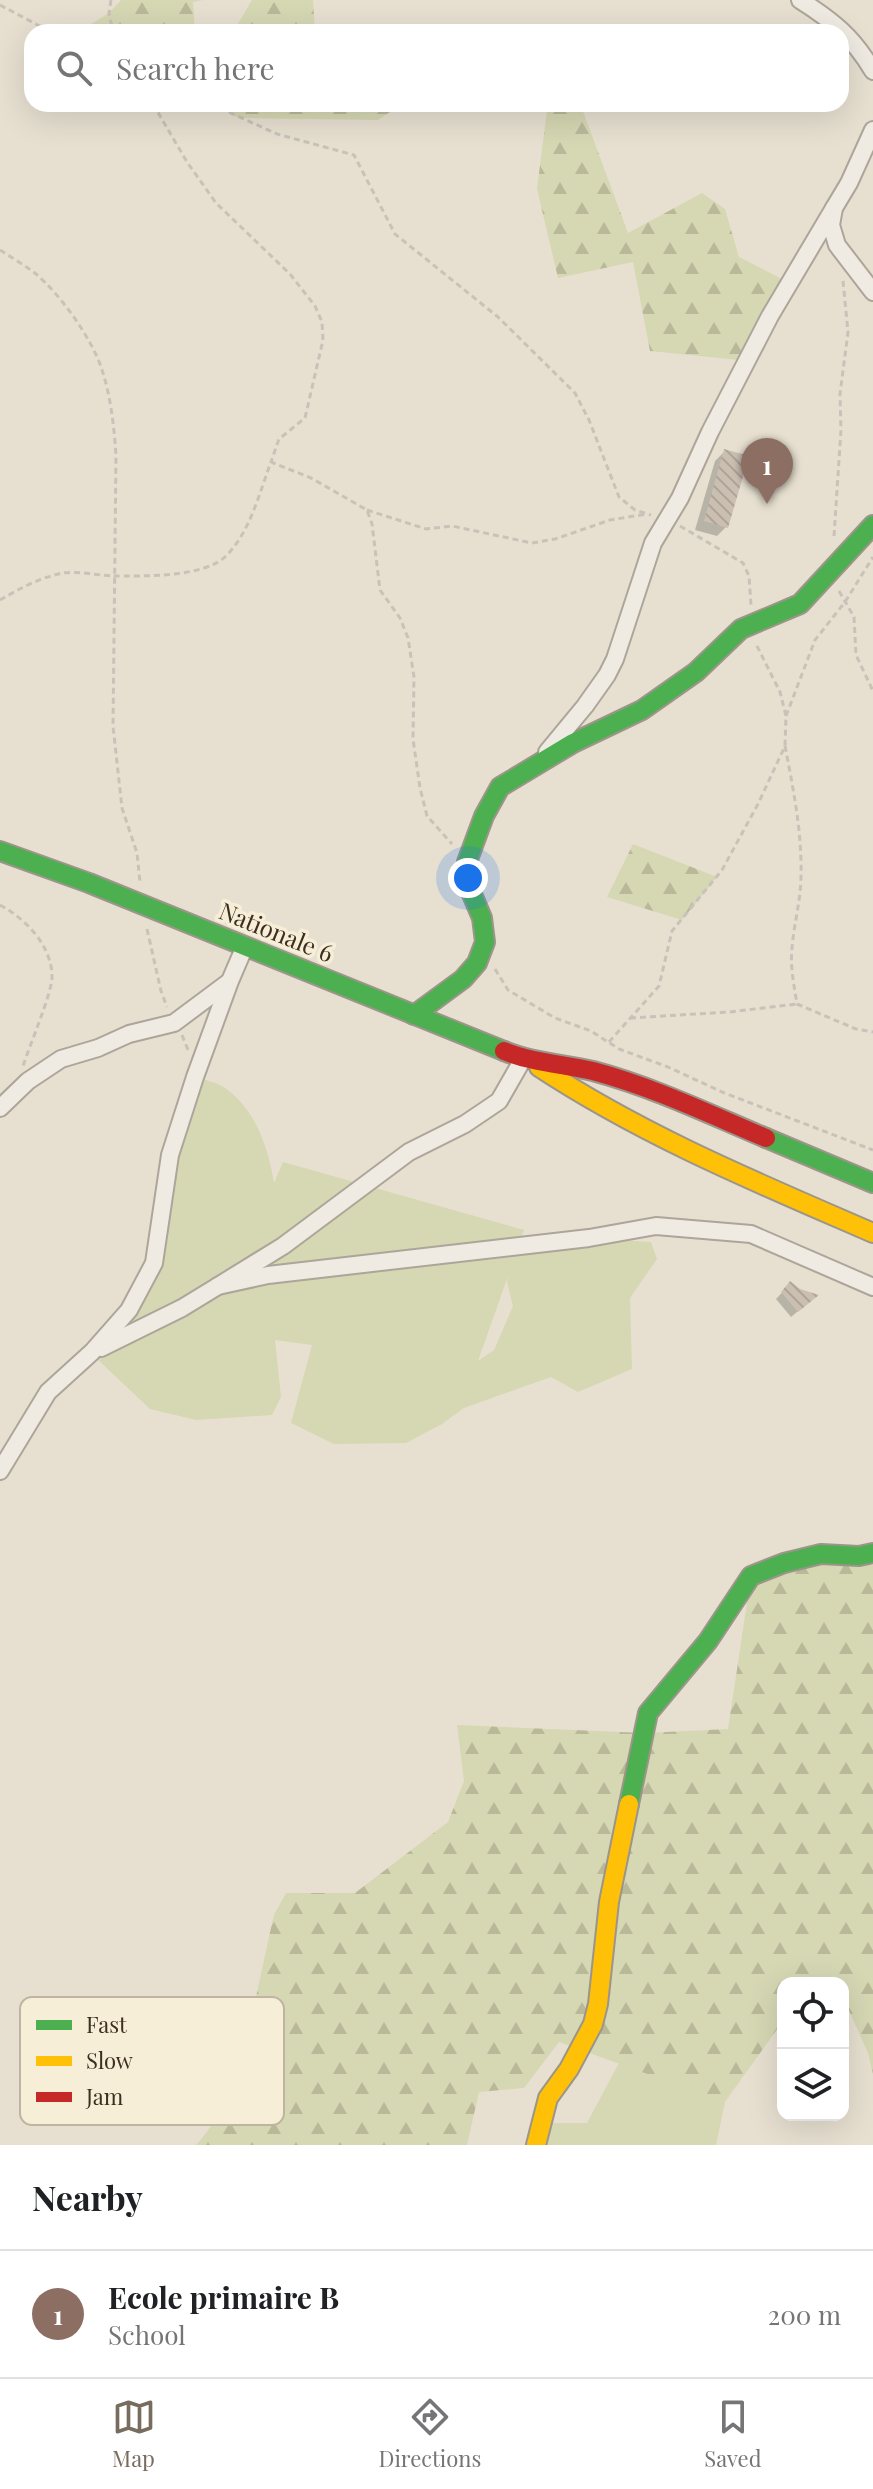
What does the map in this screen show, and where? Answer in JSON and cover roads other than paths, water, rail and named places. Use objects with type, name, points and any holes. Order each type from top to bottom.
[{"type":"street","points":[[800,0],[834,24]]},
{"type":"street","points":[[849,38],[873,71]]},
{"type":"street","points":[[535,766],[607,675],[653,543],[770,316],[849,183],[873,130]]},
{"type":"street","points":[[834,208],[831,225],[837,245],[873,292]]},
{"type":"street","points":[[414,1015],[463,979],[477,963],[485,942],[482,918],[466,880],[467,862],[484,816],[500,787],[573,743],[642,710],[696,672],[741,629],[800,604],[873,525]]},
{"type":"street","name":"Nationale 6","points":[[0,851],[528,1061],[584,1099],[632,1125],[873,1233]]},
{"type":"street","points":[[0,1471],[48,1392],[92,1352],[129,1310],[154,1263],[170,1155],[195,1077],[245,946]]},
{"type":"street","points":[[0,1108],[28,1081],[61,1059],[98,1048],[129,1034],[174,1023],[230,981]]},
{"type":"street","points":[[92,1352],[182,1308],[283,1246],[409,1152],[465,1124],[499,1101],[528,1061]]},
{"type":"street","name":"Nationale 6","points":[[528,1061],[592,1071],[647,1088],[873,1183]]},
{"type":"street","points":[[218,1286],[268,1275],[559,1242],[656,1226],[751,1234],[873,1287]]},
{"type":"street","points":[[536,2145],[548,2098],[587,2036],[598,2004],[609,1902],[648,1713],[708,1641],[751,1576],[784,1563],[821,1554],[859,1556],[873,1553]]},
{"type":"place","name":"Ecole primaire B","points":[[767,504]]}]
